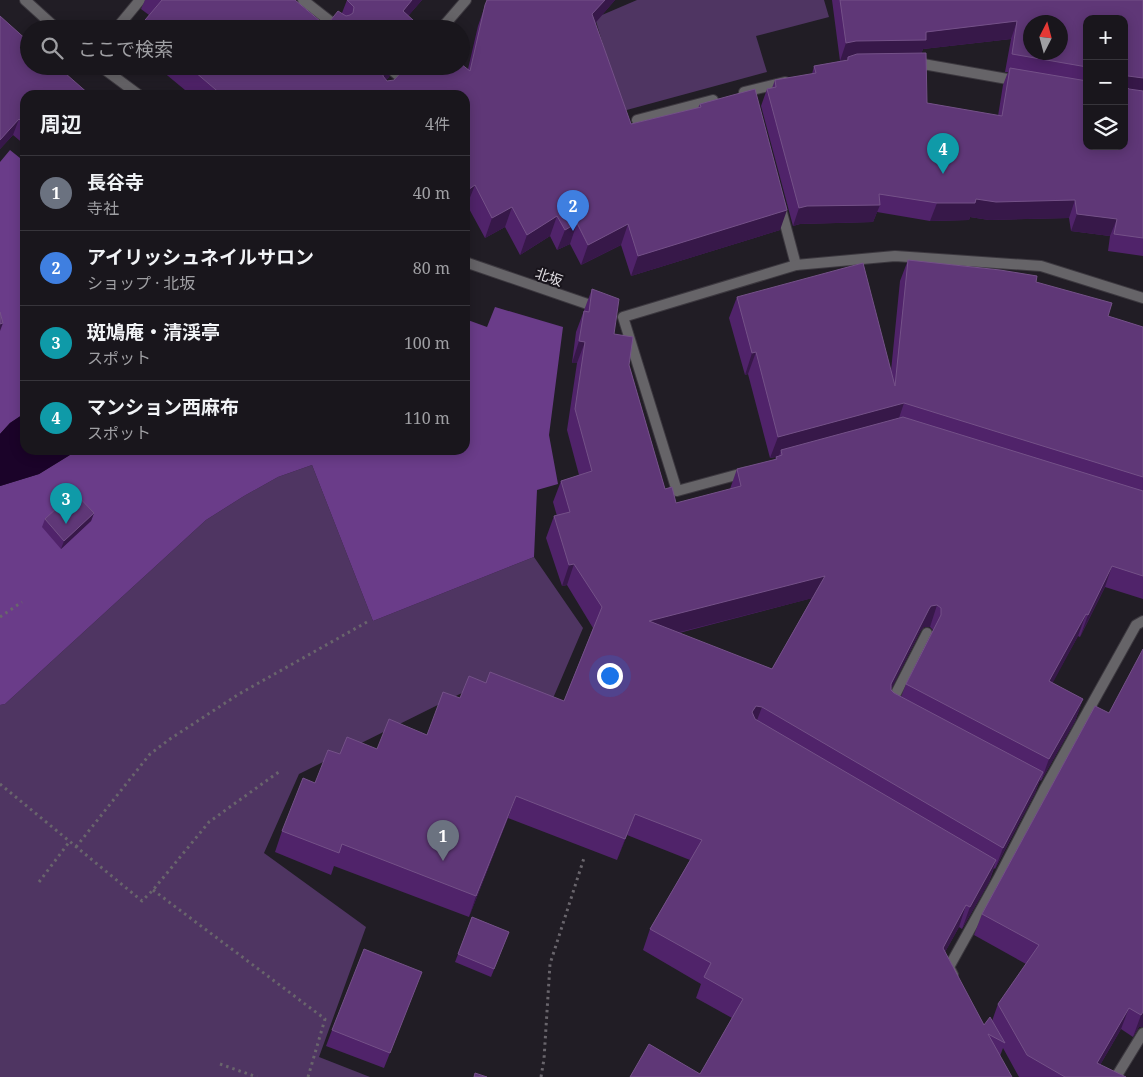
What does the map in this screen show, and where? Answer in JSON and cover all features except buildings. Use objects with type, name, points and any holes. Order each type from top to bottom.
[{"type":"street","points":[[25,0],[47,20]]},
{"type":"street","points":[[123,20],[140,0]]},
{"type":"street","points":[[303,0],[329,20]]},
{"type":"street","points":[[449,20],[466,0]]},
{"type":"street","points":[[905,64],[923,64],[1029,83]]},
{"type":"street","points":[[112,75],[132,90]]},
{"type":"street","points":[[637,120],[727,97],[752,96],[796,79]]},
{"type":"street","points":[[778,197],[796,265]]},
{"type":"street","points":[[753,470],[677,491],[615,314],[796,265],[895,256],[1041,266],[1143,298]]},
{"type":"street","name":"北坂","points":[[470,264],[615,314]]},
{"type":"street","points":[[958,984],[948,967],[1039,788],[1136,625],[1143,621]]},
{"type":"street","points":[[898,712],[889,708],[927,633]]},
{"type":"street","points":[[1116,1077],[1143,1033]]},
{"type":"path","points":[[0,617],[22,602]]},
{"type":"path","points":[[76,847],[150,754],[239,694],[367,622]]},
{"type":"path","points":[[0,784],[142,901],[210,822],[280,771]]},
{"type":"path","points":[[39,882],[70,842]]},
{"type":"path","points":[[540,1077],[544,1059],[550,964],[584,858]]},
{"type":"path","points":[[153,890],[325,1019],[308,1077]]},
{"type":"path","points":[[220,1064],[256,1077]]},
{"type":"shaded area","points":[[637,0],[824,0],[829,17],[756,36],[767,72],[623,111],[595,18]]},
{"type":"shaded area","points":[[10,150],[20,158],[20,416],[10,423],[0,434],[0,162]]},
{"type":"shaded area","points":[[495,307],[563,327],[549,435],[558,484],[537,490],[534,557],[373,621],[312,465],[278,477],[206,520],[5,704],[0,705],[0,486],[39,474],[70,455],[470,455],[470,321],[487,327]]},
{"type":"shaded area","points":[[20,416],[20,455],[70,455],[39,474],[0,486],[0,434],[10,423]]},
{"type":"shaded area","points":[[312,465],[373,621],[534,557],[583,628],[548,710],[480,684],[299,774],[264,853],[366,927],[319,1057],[370,1077],[0,1077],[0,705],[5,704],[206,520],[278,477]]},
{"type":"place","name":"マンション西麻布","points":[[943,174]]},
{"type":"place","name":"アイリッシュネイルサロン","points":[[573,231]]},
{"type":"place","name":"斑鳩庵・清渓亭","points":[[66,524]]},
{"type":"place","name":"長谷寺","points":[[443,861]]}]
